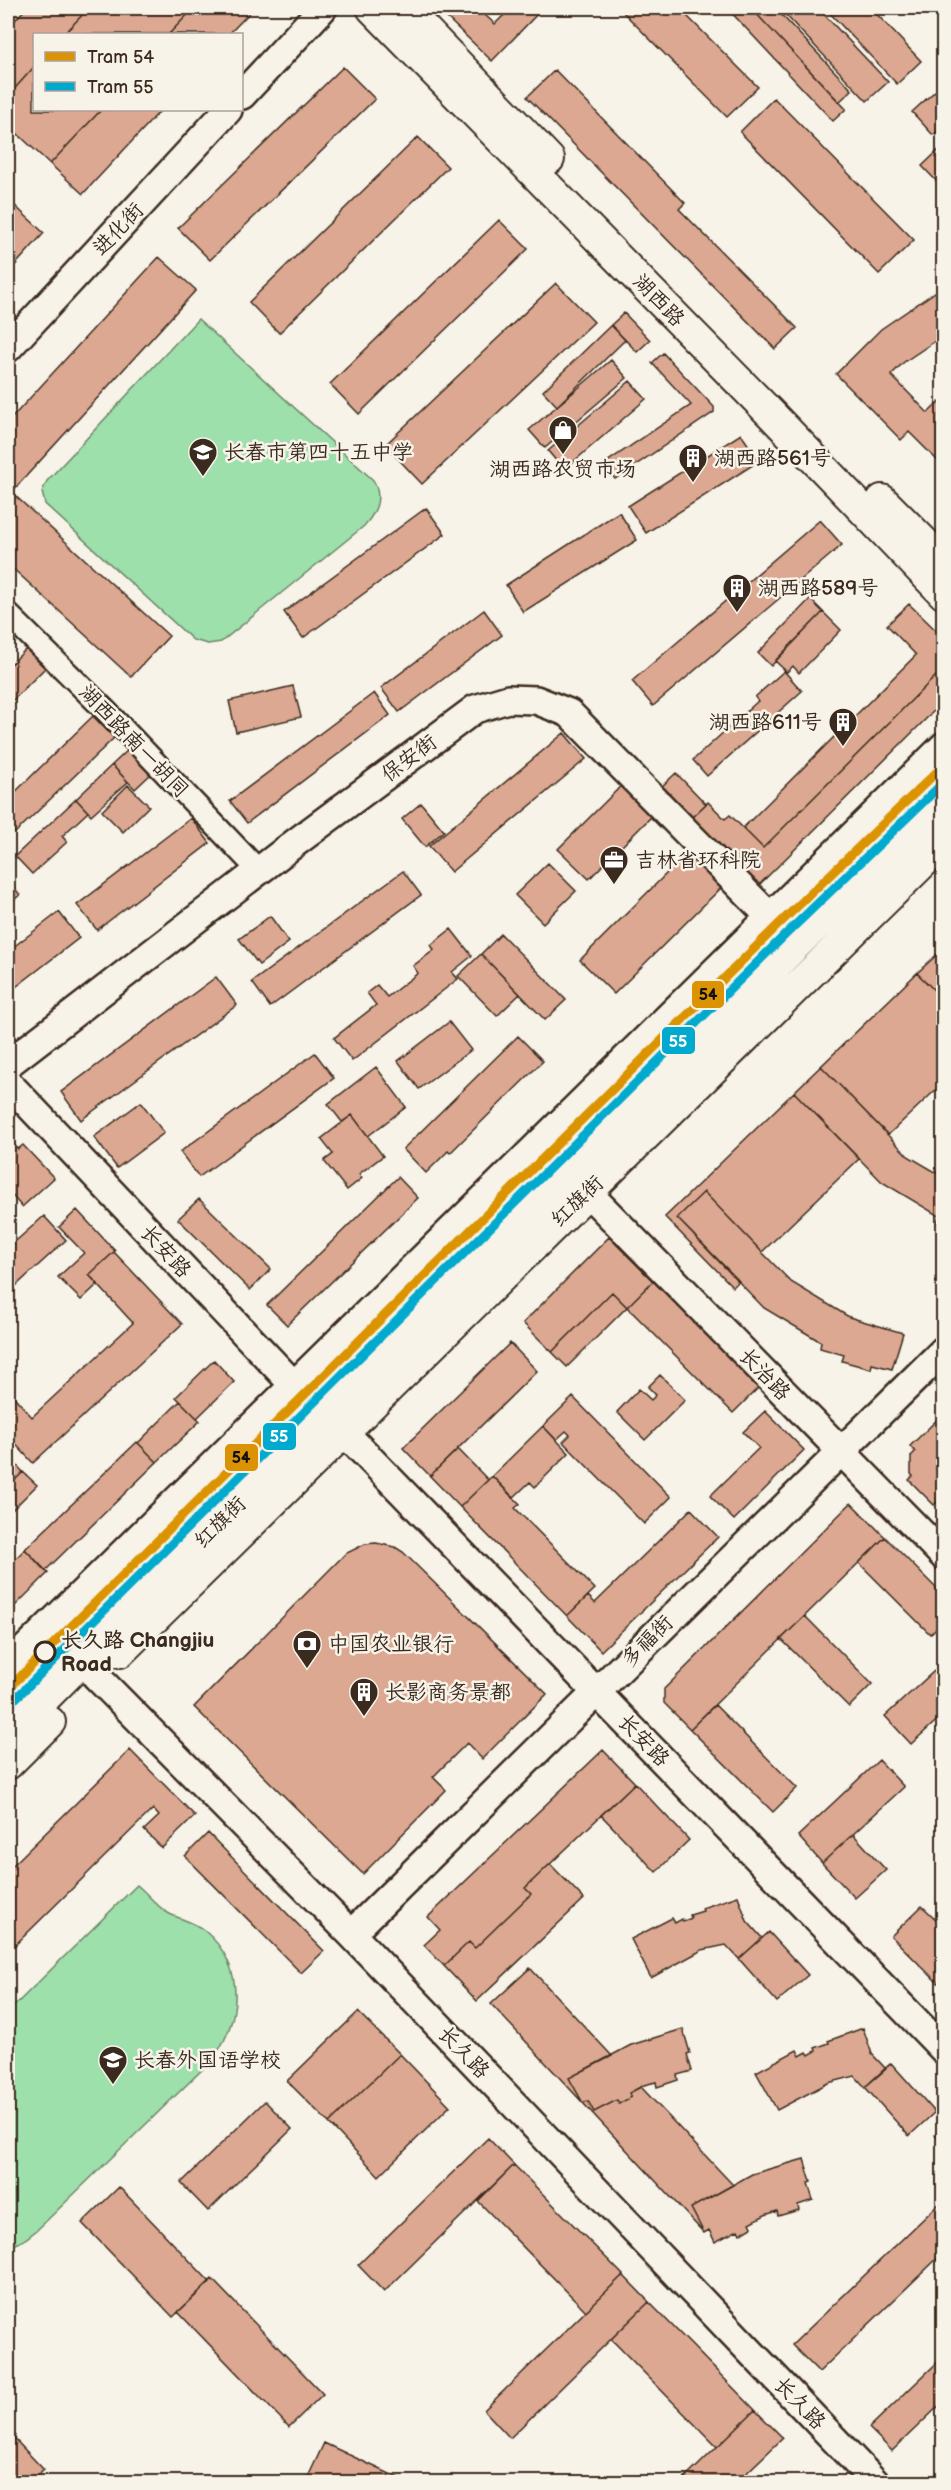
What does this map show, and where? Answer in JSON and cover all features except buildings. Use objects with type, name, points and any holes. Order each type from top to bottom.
[{"type":"main road","name":"湖西路","points":[[372,8],[772,415],[944,594]]},
{"type":"main road","name":"湖西路","points":[[404,8],[778,398],[944,562]]},
{"type":"main road","name":"红旗街","points":[[8,1764],[89,1668],[334,1424],[797,944],[944,803]]},
{"type":"main road","name":"红旗街","points":[[334,1424],[587,1192],[944,842]]},
{"type":"main road","name":"红旗街","points":[[8,1735],[89,1668]]},
{"type":"street","points":[[243,94],[322,8]]},
{"type":"street","name":"进化街","points":[[8,348],[227,111]]},
{"type":"street","name":"湖西路南一胡同","points":[[8,614],[107,712],[259,871]]},
{"type":"street","name":"保安街","points":[[8,1064],[475,709],[508,699],[536,700],[569,713],[797,944]]},
{"type":"street","points":[[8,1666],[944,746]]},
{"type":"street","name":"长安路","points":[[8,1083],[293,1385],[597,1691],[944,2050]]},
{"type":"street","name":"长治路","points":[[587,1192],[944,1556]]},
{"type":"street","name":"多福街","points":[[351,1934],[944,1350]]},
{"type":"street","name":"长久路","points":[[51,1623],[89,1668],[351,1934],[875,2482]]},
{"type":"green space","points":[[198,319],[373,480],[378,492],[375,510],[364,526],[221,642],[208,644],[193,640],[45,504],[42,492],[47,481]]},
{"type":"green space","points":[[137,1885],[164,1910],[205,1931],[219,1945],[228,1961],[235,1996],[228,2031],[220,2048],[209,2063],[37,2230],[8,2248],[8,2012]]},
{"type":"tram line","name":"54","points":[[8,1689],[777,926],[944,765]]},
{"type":"tram line","points":[[8,1712],[786,935],[944,782]]},
{"type":"tram line","name":"55","points":[[16,1698],[785,935],[944,782]]},
{"type":"place","name":"湖西路农贸市场","points":[[563,456]]},
{"type":"place","name":"长春市第四十五中学","points":[[203,478]]},
{"type":"place","name":"湖西路561号","points":[[693,484]]},
{"type":"place","name":"湖西路589号","points":[[737,614]]},
{"type":"place","name":"湖西路611号","points":[[843,748]]},
{"type":"place","name":"吉林省环科院","points":[[614,886]]},
{"type":"place","name":"长久路 Changjiu Road","points":[[45,1652]]},
{"type":"place","name":"中国农业银行","points":[[307,1670]]},
{"type":"place","name":"长影商务景都","points":[[364,1718]]},
{"type":"place","name":"长春外国语学校","points":[[113,2086]]}]
